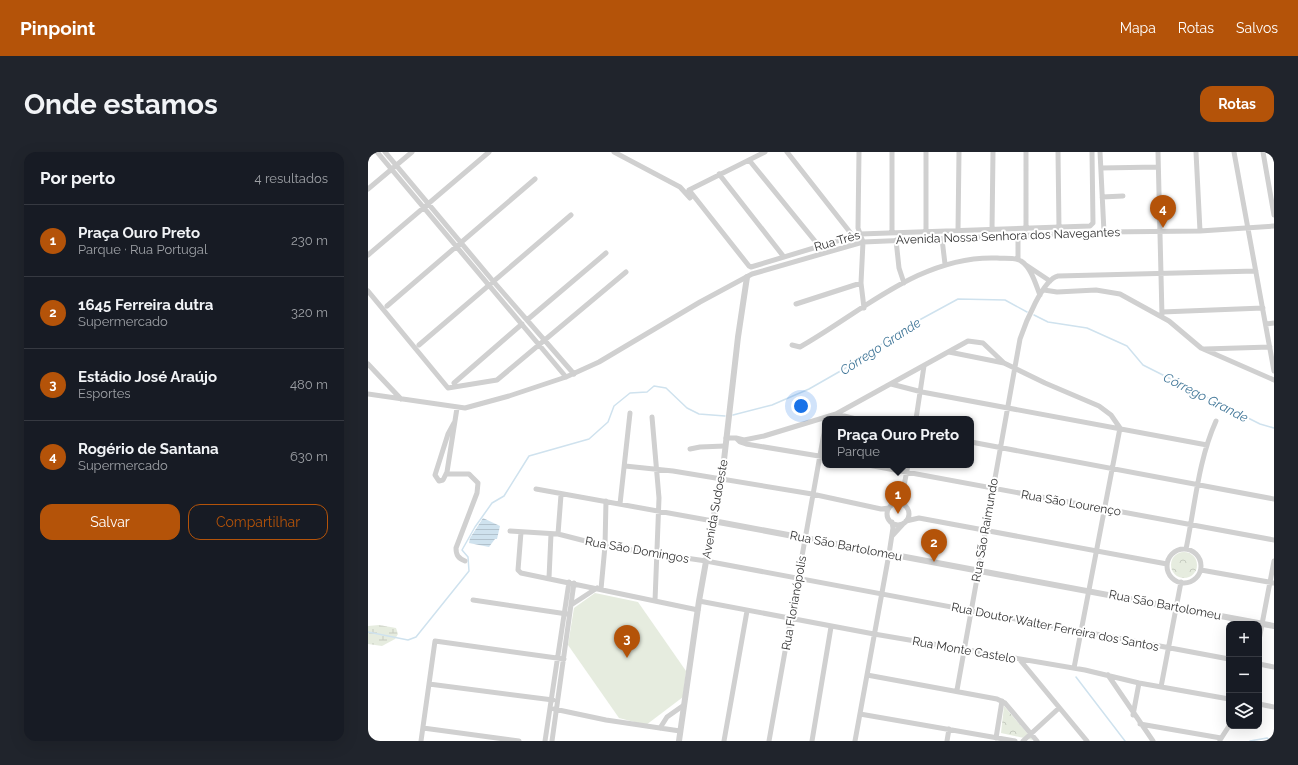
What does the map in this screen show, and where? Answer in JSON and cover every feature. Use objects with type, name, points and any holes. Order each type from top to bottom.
[{"type":"street","points":[[377,152],[424,208],[459,245],[525,322],[574,374]]},
{"type":"street","points":[[385,152],[429,204],[459,245]]},
{"type":"street","points":[[368,190],[412,152]]},
{"type":"street","points":[[368,255],[489,152]]},
{"type":"street","points":[[614,152],[680,187],[749,276]]},
{"type":"street","points":[[765,152],[719,174],[784,257]]},
{"type":"street","points":[[787,152],[853,236]]},
{"type":"street","points":[[859,152],[858,228],[863,242],[861,283],[864,308]]},
{"type":"street","points":[[892,152],[892,233]]},
{"type":"street","points":[[926,152],[926,232]]},
{"type":"street","points":[[958,231],[959,152]]},
{"type":"street","points":[[992,230],[993,152]]},
{"type":"street","points":[[1026,152],[1026,228]]},
{"type":"street","points":[[1058,152],[1058,228]]},
{"type":"street","name":"Rua Três","points":[[719,174],[690,188],[689,191],[749,266],[753,267],[860,234],[1089,227],[1093,223],[1092,152]]},
{"type":"street","points":[[1100,152],[1104,232]]},
{"type":"street","points":[[1158,152],[1162,314]]},
{"type":"street","points":[[1196,152],[1200,231]]},
{"type":"street","points":[[1234,152],[1270,347],[1273,355],[1274,371]]},
{"type":"street","points":[[1263,152],[1274,215]]},
{"type":"street","points":[[749,160],[819,246]]},
{"type":"street","points":[[1101,168],[1158,167]]},
{"type":"street","points":[[387,306],[535,179]]},
{"type":"street","points":[[1102,197],[1123,196]]},
{"type":"street","points":[[419,345],[570,215]]},
{"type":"street","name":"Avenida Nossa Senhora dos Navegantes","points":[[368,394],[457,408],[465,408],[482,404],[574,374],[599,362],[686,310],[749,276],[863,242],[1104,232],[1200,231],[1274,226]]},
{"type":"street","points":[[1018,236],[1018,260]]},
{"type":"street","points":[[942,239],[945,264]]},
{"type":"street","points":[[896,240],[899,268],[904,282]]},
{"type":"street","points":[[454,383],[606,253]]},
{"type":"street","points":[[792,345],[800,347],[904,282],[945,264],[981,258],[1018,260],[1050,281],[1058,276],[1256,271]]},
{"type":"street","points":[[1024,264],[1042,292],[1096,290],[1112,292],[1162,314],[1204,349],[1274,380]]},
{"type":"street","points":[[368,291],[448,388],[497,380],[626,272]]},
{"type":"street","name":"Avenida Sudoeste","points":[[678,741],[699,601],[725,446],[738,337],[749,276]]},
{"type":"street","name":"Rua São Raimundo","points":[[957,690],[1020,339],[1042,292],[1050,281]]},
{"type":"street","points":[[796,304],[861,283]]},
{"type":"street","points":[[1162,314],[1263,308]]},
{"type":"street","points":[[1266,324],[1274,324]]},
{"type":"street","points":[[830,416],[968,341],[978,341],[987,346],[1004,363],[1014,369],[1099,406],[1111,415],[1120,428],[1090,591],[1074,668]]},
{"type":"street","points":[[543,342],[566,377]]},
{"type":"street","points":[[1204,349],[1270,347]]},
{"type":"street","points":[[948,352],[1004,363]]},
{"type":"street","points":[[368,364],[402,400]]},
{"type":"street","points":[[917,416],[922,392],[924,366]]},
{"type":"street","points":[[891,384],[922,392],[1206,445]]},
{"type":"street","points":[[454,423],[448,434],[436,478],[439,481],[442,481],[446,474],[457,408]]},
{"type":"street","points":[[620,504],[630,413]]},
{"type":"street","points":[[836,414],[844,416]]},
{"type":"street","points":[[652,417],[659,511],[655,601]]},
{"type":"street","points":[[726,438],[744,440],[764,436],[822,419]]},
{"type":"street","points":[[1186,549],[1206,445],[1216,421]]},
{"type":"street","points":[[736,438],[740,442],[746,444],[822,456]]},
{"type":"street","points":[[974,443],[1274,499]]},
{"type":"street","points":[[690,449],[706,446],[725,446]]},
{"type":"street","name":"Rua Florianópolis","points":[[769,741],[806,538],[812,494],[822,456]]},
{"type":"street","points":[[625,466],[656,469],[812,494],[873,506],[881,509],[890,508],[895,504],[903,492]]},
{"type":"street","name":"Rua São Lourenço","points":[[882,468],[1274,540]]},
{"type":"street","points":[[892,536],[909,516],[903,492],[907,468]]},
{"type":"street","points":[[446,474],[469,474],[475,478],[478,486],[478,493],[456,548],[456,553],[459,558],[465,561]]},
{"type":"street","name":"Rua São Bartolomeu","points":[[536,489],[561,495],[659,511],[1247,621]]},
{"type":"street","points":[[558,534],[561,495]]},
{"type":"street","points":[[599,589],[605,546],[606,502]]},
{"type":"street","points":[[895,504],[901,503],[919,518]]},
{"type":"street","points":[[873,506],[896,524],[919,518],[1167,564]]},
{"type":"street","points":[[855,741],[892,536],[893,528],[890,519],[890,508]]},
{"type":"street","name":"Rua São Domingos","points":[[510,531],[558,534],[605,546],[657,555],[706,561],[882,594]]},
{"type":"street","points":[[521,532],[518,570],[521,573],[698,610]]},
{"type":"street","points":[[549,578],[551,534]]},
{"type":"street","points":[[1186,549],[1198,556],[1201,570],[1193,580],[1181,582],[1172,577],[1169,573],[1167,564],[1169,558],[1176,551],[1186,549]]},
{"type":"street","points":[[1262,624],[1272,583],[1274,561]]},
{"type":"street","points":[[1201,570],[1272,583]]},
{"type":"street","points":[[1161,687],[1181,582]]},
{"type":"street","points":[[552,741],[572,605],[572,583]]},
{"type":"street","points":[[546,741],[564,614],[572,583]]},
{"type":"street","points":[[572,605],[599,589]]},
{"type":"street","name":"Rua Doutor Walter Ferreira dos Santos","points":[[882,594],[1226,658]]},
{"type":"street","points":[[473,600],[570,615]]},
{"type":"street","name":"Rua Monte Castelo","points":[[699,601],[831,627],[1074,668],[1161,687],[1226,698]]},
{"type":"street","points":[[724,741],[747,611]]},
{"type":"street","name":"Rua São Bartolomeu","points":[[1262,624],[1274,626]]},
{"type":"street","points":[[812,741],[831,627]]},
{"type":"street","points":[[421,741],[436,641],[564,659]]},
{"type":"street","points":[[1020,660],[1087,741]]},
{"type":"street","points":[[1262,665],[1274,667]]},
{"type":"street","points":[[867,675],[957,690],[1002,701],[1037,741]]},
{"type":"street","points":[[1108,675],[1153,741]]},
{"type":"street","points":[[1134,714],[1139,682]]},
{"type":"street","points":[[429,684],[558,701]]},
{"type":"street","points":[[996,738],[1002,701]]},
{"type":"street","points":[[660,728],[667,717],[684,705]]},
{"type":"street","points":[[1262,705],[1274,707]]},
{"type":"street","points":[[1023,741],[1059,708]]},
{"type":"street","points":[[551,709],[606,720],[680,731]]},
{"type":"street","points":[[860,714],[1014,741]]},
{"type":"street","points":[[1140,724],[1220,740],[1227,729]]},
{"type":"street","points":[[423,728],[518,741]]},
{"type":"street","points":[[947,741],[949,729]]},
{"type":"green space","points":[[1184,552],[1193,556],[1197,565],[1193,574],[1184,578],[1175,574],[1171,565],[1175,556]]},
{"type":"green space","points":[[595,593],[638,602],[686,671],[683,697],[646,725],[619,718],[568,645],[574,608]]},
{"type":"green space","points":[[379,625],[396,628],[398,634],[395,639],[382,646],[368,644],[368,626]]},
{"type":"green space","points":[[1004,706],[1033,740],[1001,733]]},
{"type":"water","points":[[483,518],[500,526],[497,539],[495,539],[489,547],[469,543],[470,538]]},
{"type":"waterway","name":"Córrego Grande","points":[[733,415],[772,405],[809,389],[844,369],[912,324],[958,299],[1005,300],[1027,312]]},
{"type":"waterway","name":"Córrego Grande","points":[[1034,315],[1048,322],[1087,328],[1127,346],[1143,365],[1260,424],[1274,428]]},
{"type":"waterway","name":"Córrego Grande","points":[[368,632],[408,640],[416,637],[469,571],[468,557],[462,550],[475,527],[492,503],[504,496],[529,456],[589,439],[608,422],[614,406],[630,393],[647,392],[654,386],[666,388],[687,408],[699,414],[725,416]]},
{"type":"waterway","points":[[1076,677],[1125,741]]},
{"type":"waterway","points":[[1250,741],[1267,738],[1272,741]]},
{"type":"place","name":"Rogério de Santana","points":[[1163,228]]},
{"type":"place","name":"Praça Ouro Preto","points":[[898,514]]},
{"type":"place","name":"1645 Ferreira dutra","points":[[934,562]]},
{"type":"place","name":"Estádio José Araújo","points":[[627,658]]}]
